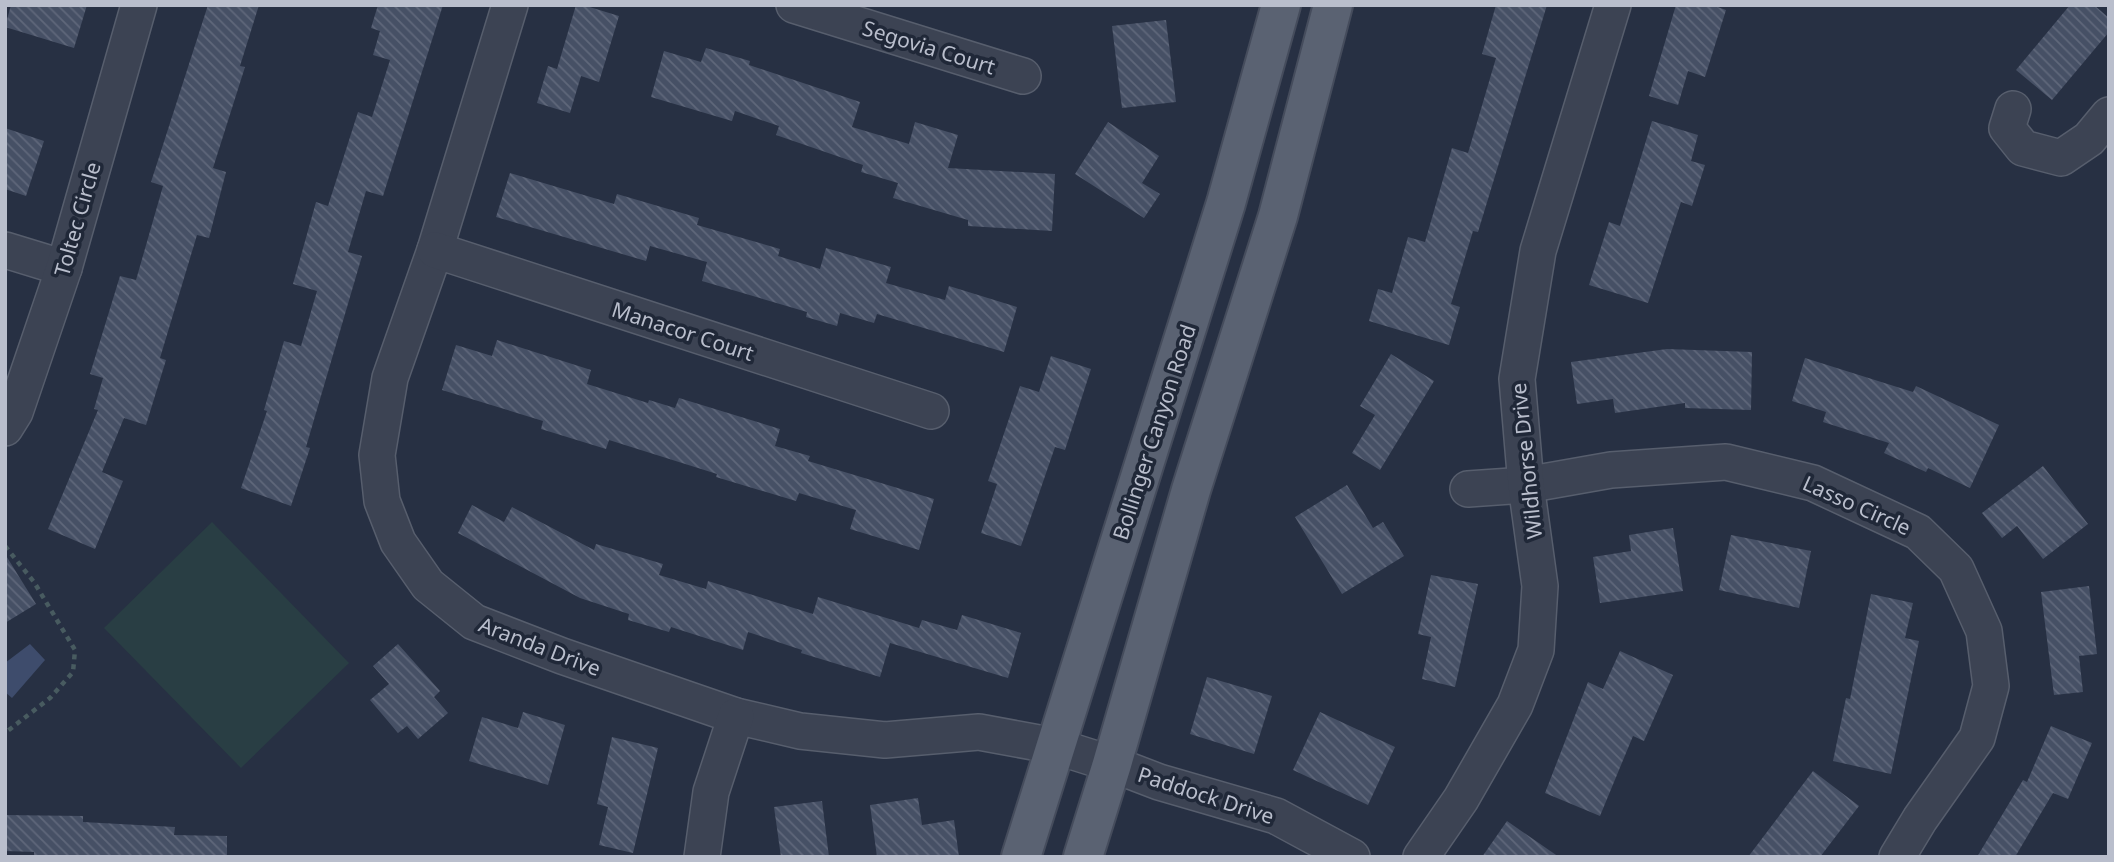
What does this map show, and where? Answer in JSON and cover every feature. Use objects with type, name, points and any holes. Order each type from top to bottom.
[{"type":"main road","name":"Bollinger Canyon Road","points":[[1021,857],[1226,203],[1281,5]]},
{"type":"main road","points":[[1083,857],[1191,490],[1278,216],[1333,5]]},
{"type":"street","name":"Toltec Circle","points":[[5,428],[15,412],[64,268],[139,5]]},
{"type":"street","name":"Aranda Drive","points":[[510,5],[435,250],[390,378],[377,455],[382,501],[398,542],[428,585],[474,622],[562,656],[736,716],[800,731],[885,740],[979,732],[1055,746]]},
{"type":"street","name":"Segovia Court","points":[[794,5],[1023,76]]},
{"type":"street","name":"Wildhorse Drive","points":[[1421,857],[1461,799],[1515,705],[1536,650],[1540,586],[1526,485],[1517,379],[1538,251],[1613,5]]},
{"type":"street","points":[[2012,109],[2007,128],[2023,148],[2061,158],[2089,139],[2109,115]]},
{"type":"street","points":[[5,250],[64,268]]},
{"type":"street","name":"Manacor Court","points":[[435,250],[931,411]]},
{"type":"street","name":"Lasso Circle","points":[[1468,489],[1526,485],[1611,470],[1726,462],[1813,483],[1918,532],[1956,569],[1984,631],[1991,685],[1977,738],[1920,819],[1897,857]]},
{"type":"street","points":[[702,857],[711,792],[736,716]]},
{"type":"street","name":"Paddock Drive","points":[[1055,746],[1159,782],[1276,816],[1352,857]]},
{"type":"path","points":[[5,546],[34,582],[75,650],[73,672],[50,698],[5,733]]},
{"type":"green space","points":[[212,522],[349,663],[241,768],[104,628]]},
{"type":"water","points":[[30,644],[45,660],[12,698],[5,692],[5,663]]},
{"type":"building","points":[[11,5],[87,5],[74,48],[5,27]]},
{"type":"building","points":[[208,5],[259,5],[240,66],[245,67],[213,168],[226,172],[209,238],[197,235],[160,358],[166,360],[146,425],[124,418],[102,472],[123,481],[95,549],[48,529],[98,410],[94,409],[103,378],[90,374],[120,276],[136,280],[163,186],[151,182]]},
{"type":"building","points":[[378,5],[443,5],[383,196],[366,191],[348,252],[362,256],[306,447],[310,448],[291,506],[241,488],[267,411],[264,410],[284,341],[301,346],[317,291],[293,284],[316,202],[328,206],[358,112],[372,117],[390,60],[373,55],[380,31],[371,28]]},
{"type":"building","points":[[576,5],[619,16],[599,82],[581,76],[570,113],[537,103],[548,66],[557,69]]},
{"type":"building","points":[[1496,5],[1547,5],[1478,232],[1473,231],[1451,304],[1460,307],[1449,345],[1369,321],[1378,289],[1392,293],[1408,237],[1425,242],[1452,148],[1468,153],[1496,58],[1482,54]]},
{"type":"building","points":[[1676,5],[1712,5],[1726,10],[1705,77],[1688,71],[1678,105],[1649,96]]},
{"type":"building","points":[[2070,5],[2094,5],[2109,18],[2109,32],[2052,100],[2016,70]]},
{"type":"building","points":[[1166,20],[1176,102],[1122,108],[1112,26]]},
{"type":"building","points":[[706,48],[750,61],[749,65],[860,102],[852,127],[909,144],[915,122],[958,135],[948,168],[1055,174],[1052,231],[968,226],[968,220],[893,198],[898,183],[861,172],[863,165],[776,135],[779,126],[735,111],[732,121],[651,97],[664,51],[701,62]]},
{"type":"building","points":[[1652,121],[1698,135],[1691,161],[1705,165],[1692,206],[1681,202],[1648,303],[1589,285],[1609,222],[1620,226]]},
{"type":"building","points":[[1108,122],[1159,156],[1142,183],[1160,194],[1144,218],[1075,174]]},
{"type":"building","points":[[5,128],[44,141],[26,196],[5,189]]},
{"type":"building","points":[[510,173],[614,204],[617,194],[699,218],[697,225],[780,249],[778,256],[820,269],[826,248],[891,267],[886,283],[945,300],[949,286],[1017,307],[1004,352],[877,314],[874,323],[840,313],[837,326],[806,317],[807,312],[702,281],[707,262],[650,246],[646,261],[496,217]]},
{"type":"building","points":[[497,340],[591,370],[587,384],[648,403],[649,400],[675,408],[679,398],[780,429],[775,446],[810,456],[808,461],[934,499],[919,550],[850,529],[856,510],[799,493],[796,501],[609,440],[606,449],[541,429],[543,421],[442,390],[456,345],[492,356]]},
{"type":"building","points":[[1667,349],[1752,352],[1751,410],[1685,408],[1685,403],[1615,413],[1613,399],[1577,404],[1571,362]]},
{"type":"building","points":[[1391,354],[1434,381],[1380,470],[1352,453],[1375,415],[1360,406]]},
{"type":"building","points":[[1051,356],[1091,369],[1065,450],[1055,447],[1021,546],[981,533],[997,484],[988,481],[1020,386],[1039,392]]},
{"type":"building","points":[[1805,358],[1913,392],[1916,386],[1999,425],[1970,488],[1928,468],[1926,472],[1884,453],[1889,443],[1823,422],[1826,412],[1792,401]]},
{"type":"building","points":[[2043,466],[2088,524],[2043,559],[2017,526],[2002,538],[1982,513]]},
{"type":"building","points":[[1347,485],[1373,528],[1383,522],[1404,556],[1342,594],[1295,517]]},
{"type":"building","points":[[472,505],[504,522],[512,507],[594,550],[596,544],[663,564],[659,575],[706,589],[708,581],[813,614],[818,597],[919,628],[922,620],[957,630],[962,615],[1021,633],[1008,678],[890,643],[880,677],[801,653],[802,650],[748,632],[743,650],[671,627],[669,632],[628,620],[629,614],[580,598],[458,533]]},
{"type":"building","points":[[1673,528],[1683,591],[1600,603],[1593,557],[1631,551],[1629,535]]},
{"type":"building","points":[[1731,535],[1811,551],[1799,608],[1719,590]]},
{"type":"building","points":[[5,554],[36,604],[5,623]]},
{"type":"building","points":[[1431,575],[1478,584],[1455,687],[1422,679],[1431,637],[1418,634]]},
{"type":"building","points":[[2089,586],[2097,654],[2079,656],[2083,692],[2054,695],[2041,592]]},
{"type":"building","points":[[1871,594],[1913,603],[1905,638],[1919,641],[1891,774],[1833,761],[1846,698],[1850,699]]},
{"type":"building","points":[[398,644],[440,691],[434,697],[448,713],[418,739],[407,726],[398,733],[370,700],[389,684],[373,666]]},
{"type":"building","points":[[1620,651],[1673,675],[1644,741],[1633,736],[1600,816],[1545,793],[1588,682],[1603,689]]},
{"type":"building","points":[[1207,677],[1272,696],[1254,754],[1190,734]]},
{"type":"building","points":[[523,712],[565,725],[548,785],[469,761],[482,717],[518,728]]},
{"type":"building","points":[[1320,712],[1395,747],[1368,805],[1293,770]]},
{"type":"building","points":[[2051,726],[2092,743],[2068,799],[2053,793],[2015,857],[1977,857],[2023,780],[2027,782]]},
{"type":"building","points":[[612,737],[658,748],[633,853],[599,845],[608,807],[597,804]]},
{"type":"building","points":[[1813,771],[1859,806],[1820,857],[1748,857]]},
{"type":"building","points":[[918,798],[922,825],[954,820],[959,857],[877,857],[870,805]]},
{"type":"building","points":[[822,801],[829,857],[781,857],[774,807]]},
{"type":"building","points":[[5,815],[83,816],[83,822],[175,827],[174,835],[227,836],[227,857],[34,857],[34,852],[5,851]]},
{"type":"building","points":[[1507,821],[1559,857],[1482,857]]}]
